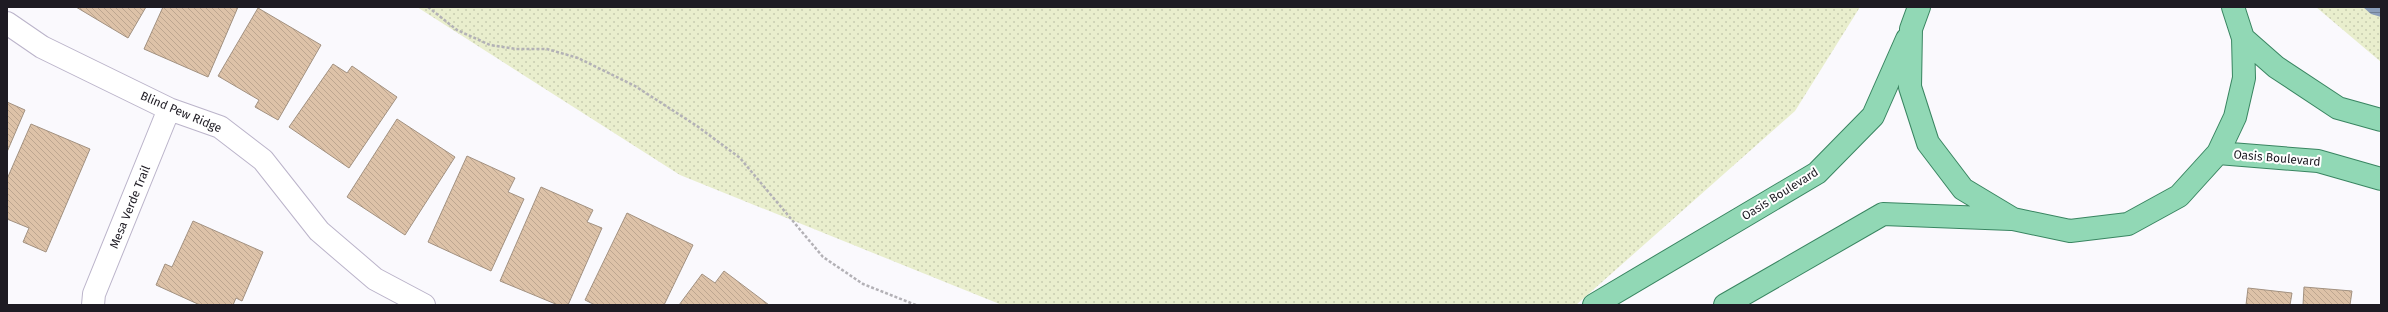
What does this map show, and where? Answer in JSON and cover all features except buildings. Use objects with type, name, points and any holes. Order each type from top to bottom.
[{"type":"main road","name":"Oasis Boulevard","points":[[1594,305],[1817,173],[1873,116],[1912,29],[1919,7]]},
{"type":"main road","name":"Oasis Boulevard","points":[[1725,305],[1883,214],[2013,219],[2070,232],[2128,224],[2179,196],[2218,153],[2235,117],[2244,78],[2243,38],[2233,7]]},
{"type":"main road","name":"Oasis Boulevard","points":[[1912,29],[1910,87],[1928,143],[1964,188],[2013,219]]},
{"type":"main road","name":"Oasis Boulevard","points":[[2243,38],[2276,68],[2338,108],[2381,120]]},
{"type":"main road","name":"Oasis Boulevard","points":[[2218,153],[2318,161],[2381,179]]},
{"type":"street","name":"Blind Pew Ridge","points":[[7,23],[42,47],[169,109],[220,128],[263,160],[319,231],[376,280],[424,305]]},
{"type":"street","name":"Mesa Verde Trail","points":[[93,305],[94,294],[169,109]]},
{"type":"path","points":[[428,7],[457,30],[490,45],[516,49],[547,49],[578,58],[635,86],[697,126],[740,158],[823,257],[863,284],[916,305]]},
{"type":"green space","points":[[417,7],[1860,7],[1795,111],[1576,305],[1002,305],[680,175]]},
{"type":"green space","points":[[2316,7],[2381,7],[2381,62]]},
{"type":"water","points":[[2363,7],[2381,7],[2381,17],[2371,14]]}]
